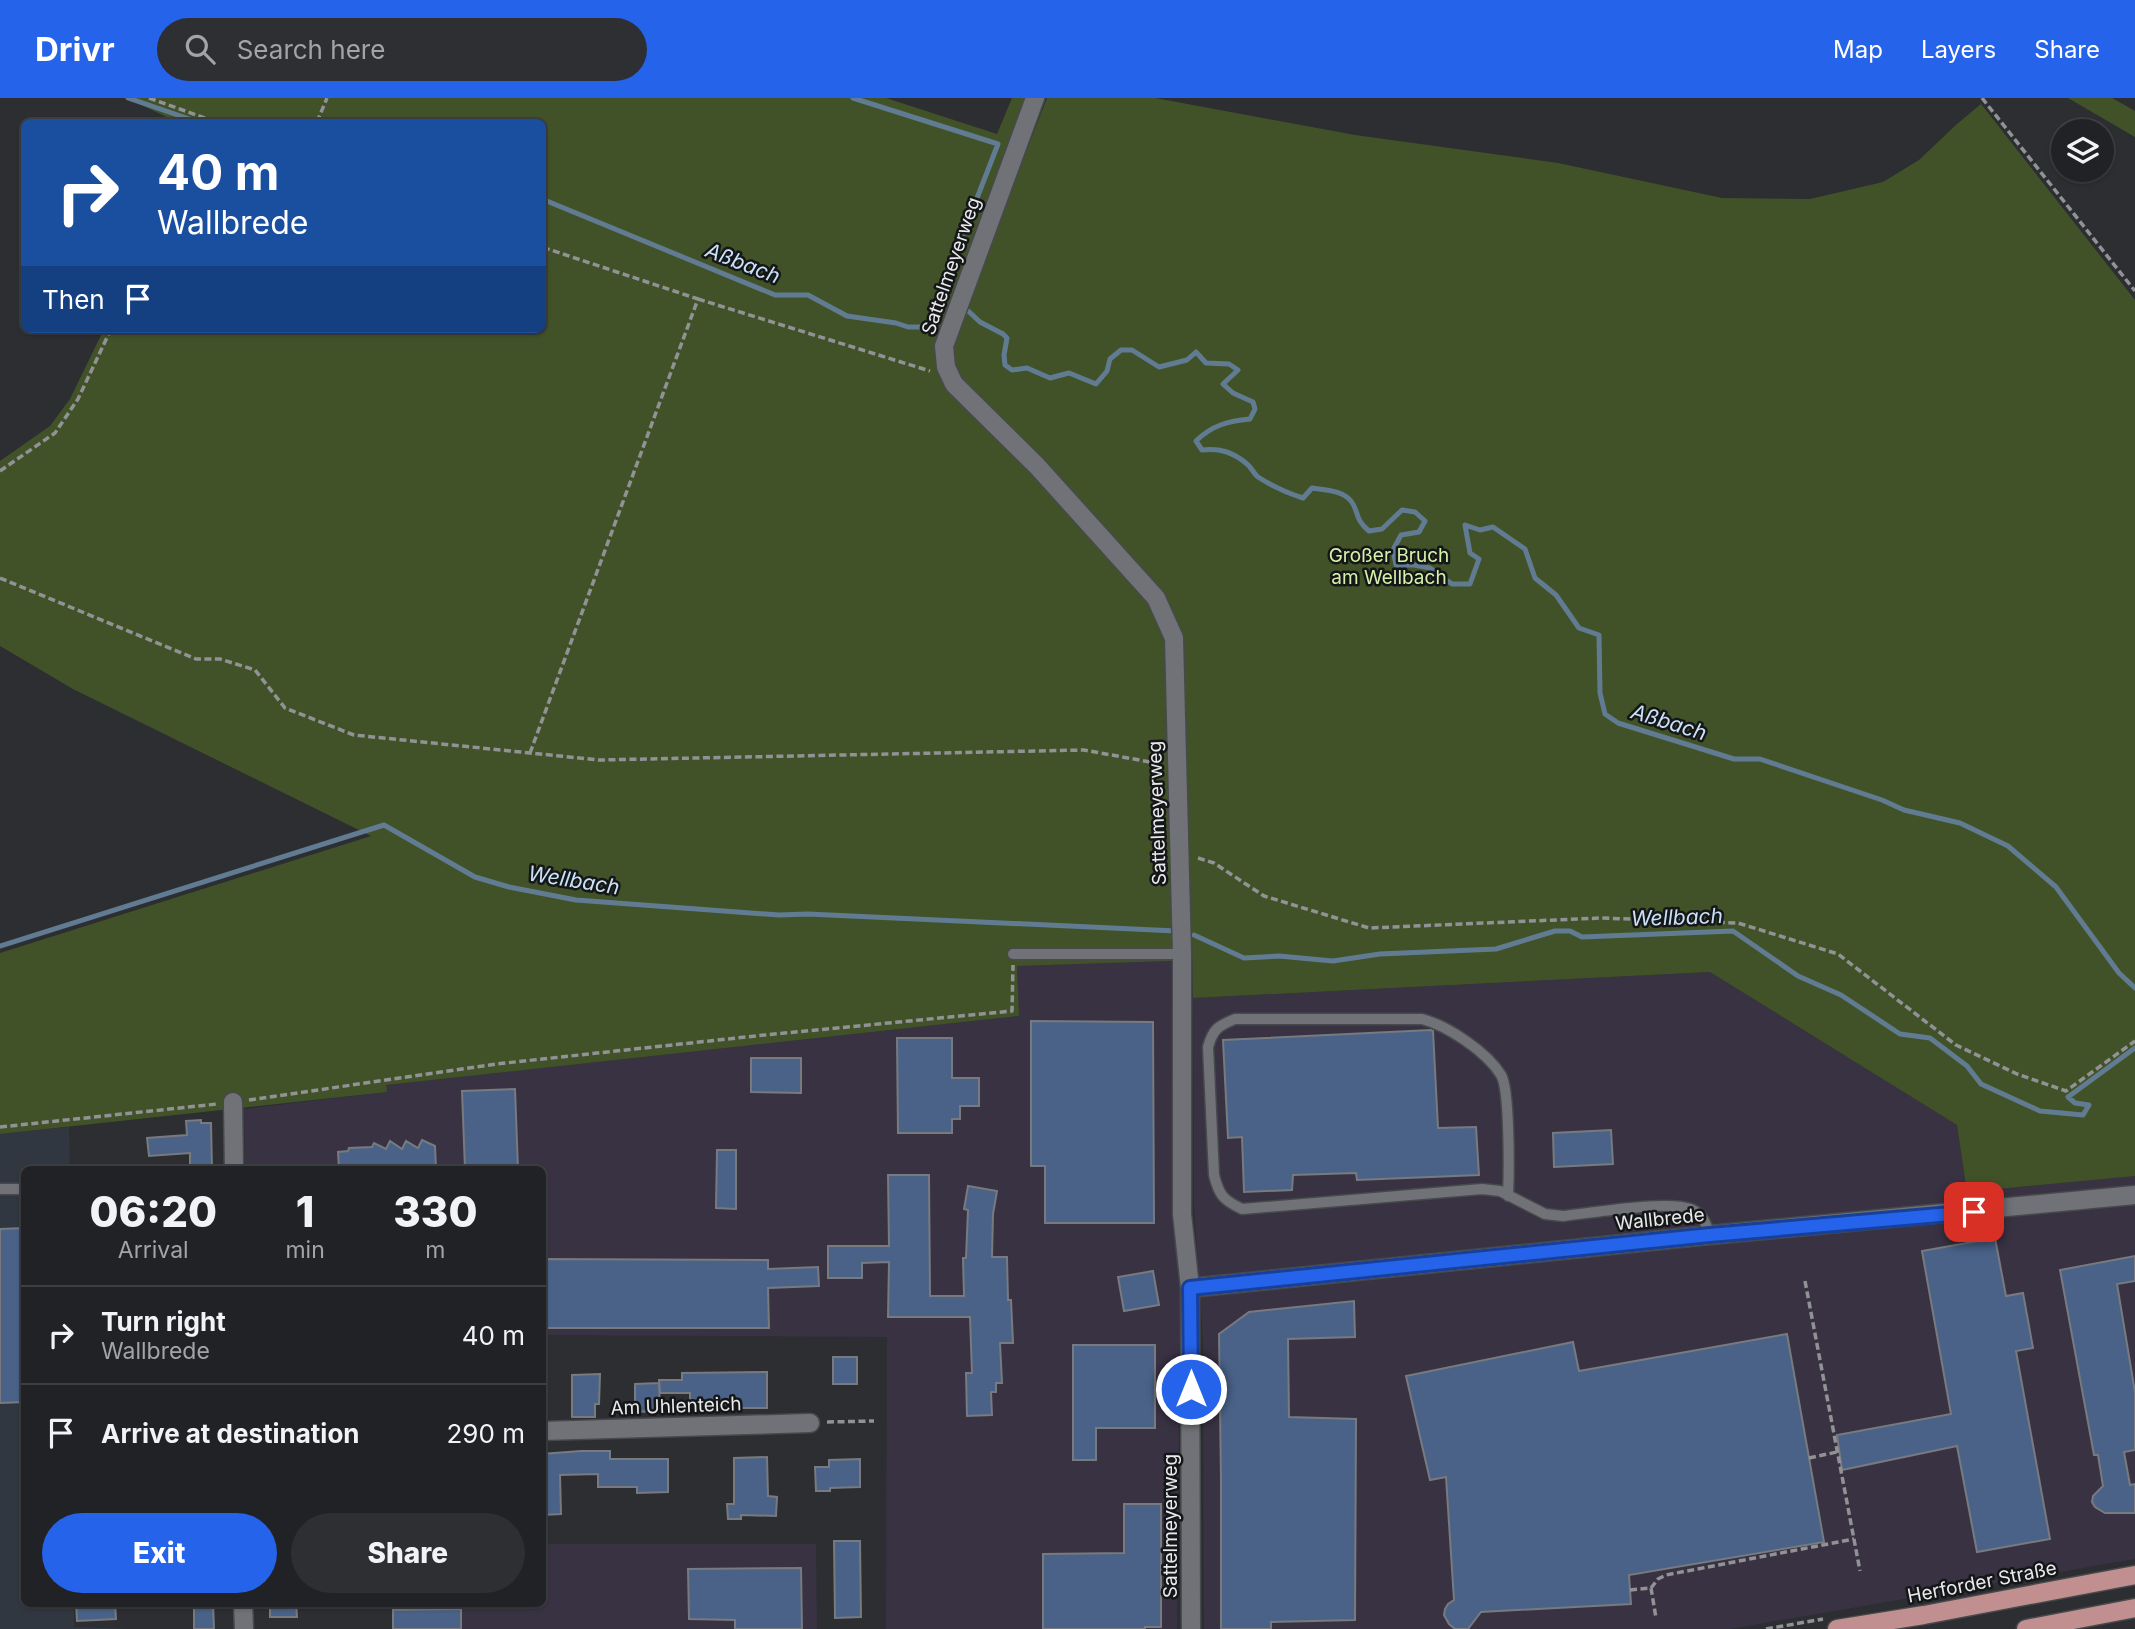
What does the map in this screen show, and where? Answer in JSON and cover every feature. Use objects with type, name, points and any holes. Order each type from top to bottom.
[{"type":"main road","name":"Herforder Straße","points":[[1837,1629],[2135,1575]]},
{"type":"main road","points":[[2026,1629],[2135,1608]]},
{"type":"street","name":"Sattelmeyerweg","points":[[1035,98],[944,346],[946,367],[954,384],[1037,466],[1156,598],[1174,638],[1182,954],[1182,1214],[1190,1288],[1191,1629]]},
{"type":"street","points":[[233,1102],[234,1166]]},
{"type":"street","name":"Wallbrede","points":[[1190,1288],[2135,1195]]},
{"type":"street","name":"Am Uhlenteich","points":[[546,1431],[810,1423]]},
{"type":"street","points":[[243,1607],[244,1629]]},
{"type":"lane","points":[[1013,954],[1182,954]]},
{"type":"lane","points":[[1508,1196],[1506,1094],[1502,1076],[1478,1051],[1436,1022],[1422,1019],[1235,1018],[1211,1034],[1208,1047],[1214,1175],[1218,1191],[1227,1202],[1242,1209],[1482,1189],[1500,1191],[1508,1196],[1545,1214],[1563,1216],[1671,1205],[1692,1210],[1704,1218],[1710,1235]]},
{"type":"lane","points":[[0,1189],[21,1189]]},
{"type":"path","points":[[149,98],[208,119]]},
{"type":"path","points":[[318,119],[327,98]]},
{"type":"path","points":[[1982,98],[2135,291]]},
{"type":"path","points":[[546,248],[698,299],[951,377]]},
{"type":"path","points":[[530,753],[698,299]]},
{"type":"path","points":[[0,471],[55,433],[78,399],[109,333]]},
{"type":"path","points":[[0,578],[196,659],[220,659],[255,670],[285,708],[354,735],[599,760],[1084,750],[1176,766]]},
{"type":"path","points":[[1179,853],[1214,863],[1264,896],[1369,928],[1601,919],[1738,923],[1838,954],[1956,1045],[2017,1074],[2066,1091],[2135,1041]]},
{"type":"path","points":[[0,1127],[233,1102],[509,1063],[1012,1011],[1013,954]]},
{"type":"path","points":[[1805,1281],[1860,1571]]},
{"type":"path","points":[[810,1423],[874,1420]]},
{"type":"path","points":[[1809,1458],[1837,1452]]},
{"type":"path","points":[[1630,1590],[1651,1588],[1666,1574],[1854,1539]]},
{"type":"path","points":[[1651,1588],[1656,1618]]},
{"type":"shaded area","points":[[1171,961],[1172,1214],[1180,1290],[1177,1629],[886,1629],[887,1337],[546,1335],[546,1166],[245,1166],[244,1109],[386,1092],[385,1085],[1019,1016],[1017,966]]},
{"type":"shaded area","points":[[1710,972],[1957,1125],[1967,1192],[2135,1176],[2135,1559],[1730,1629],[1204,1629],[1203,1339],[1194,1208],[1193,998]]},
{"type":"shaded area","points":[[69,1127],[70,1166],[21,1166],[21,1607],[74,1607],[74,1627],[132,1629],[0,1629],[0,1134]]},
{"type":"shaded area","points":[[546,1544],[816,1544],[817,1629],[392,1629],[392,1607],[546,1607]]},
{"type":"green space","name":"Großer Bruch am Wellbach","points":[[127,98],[886,98],[997,134],[1012,98],[1029,98],[1008,155],[1023,160],[1047,98],[1155,98],[1355,135],[1558,163],[1722,198],[1810,199],[1883,182],[1919,160],[1981,104],[2135,300],[2135,1176],[1967,1192],[1957,1125],[1710,972],[1193,998],[1192,939],[1175,938],[1171,961],[1017,966],[1019,1016],[386,1085],[387,1092],[0,1134],[0,953],[371,836],[73,689],[0,646],[0,461],[50,426],[70,399],[102,333],[546,333],[546,119],[171,119]]},
{"type":"green space","points":[[2068,98],[2112,98],[2135,111],[2135,137],[2114,125],[2114,119],[2104,119]]},
{"type":"building","points":[[1031,1021],[1153,1022],[1154,1223],[1045,1223],[1045,1166],[1031,1166]]},
{"type":"building","points":[[1431,1030],[1438,1128],[1476,1127],[1479,1175],[1357,1180],[1356,1173],[1293,1175],[1292,1190],[1244,1192],[1242,1137],[1228,1138],[1223,1040]]},
{"type":"building","points":[[897,1038],[952,1038],[952,1078],[979,1078],[979,1106],[960,1106],[960,1119],[952,1119],[952,1133],[898,1133]]},
{"type":"building","points":[[751,1058],[801,1058],[801,1093],[751,1092]]},
{"type":"building","points":[[515,1089],[518,1166],[465,1166],[462,1091]]},
{"type":"building","points":[[201,1120],[201,1123],[211,1123],[212,1166],[190,1166],[190,1153],[149,1156],[147,1138],[187,1135],[186,1121]]},
{"type":"building","points":[[1611,1130],[1613,1164],[1554,1167],[1553,1133]]},
{"type":"building","points":[[422,1140],[435,1146],[436,1166],[339,1166],[338,1152],[348,1151],[349,1148],[372,1147],[374,1143],[386,1149],[390,1141],[402,1149],[406,1141],[418,1148]]},
{"type":"building","points":[[717,1150],[736,1150],[736,1209],[716,1208]]},
{"type":"building","points":[[888,1175],[929,1175],[930,1296],[964,1296],[963,1258],[966,1258],[968,1210],[964,1209],[968,1186],[997,1191],[993,1214],[992,1257],[1007,1257],[1013,1343],[1000,1343],[1002,1383],[996,1383],[996,1392],[991,1392],[992,1415],[967,1416],[966,1373],[972,1373],[970,1317],[888,1317],[889,1262],[862,1263],[862,1278],[828,1278],[828,1246],[889,1246]]},
{"type":"building","points":[[21,1228],[21,1402],[0,1403],[0,1229]]},
{"type":"building","points":[[1995,1238],[2006,1296],[2023,1293],[2033,1348],[2016,1351],[2050,1539],[1977,1552],[1957,1446],[1842,1470],[1837,1435],[1951,1414],[1922,1251]]},
{"type":"building","points":[[2135,1256],[2135,1281],[2117,1284],[2135,1392],[2135,1450],[2124,1452],[2130,1485],[2135,1484],[2135,1513],[2105,1513],[2092,1502],[2093,1496],[2103,1486],[2098,1455],[2094,1455],[2060,1270]]},
{"type":"building","points":[[546,1259],[768,1260],[768,1269],[818,1267],[819,1286],[768,1288],[769,1328],[546,1328]]},
{"type":"building","points":[[1153,1271],[1159,1305],[1124,1311],[1118,1277]]},
{"type":"building","points":[[1354,1301],[1355,1337],[1288,1339],[1289,1417],[1356,1419],[1355,1620],[1271,1622],[1271,1629],[1221,1629],[1219,1334],[1249,1312]]},
{"type":"building","points":[[1787,1334],[1824,1542],[1629,1575],[1631,1604],[1481,1612],[1468,1629],[1455,1629],[1449,1624],[1444,1615],[1445,1609],[1454,1600],[1446,1477],[1430,1480],[1406,1376],[1573,1342],[1579,1371]]},
{"type":"building","points":[[1073,1345],[1155,1345],[1155,1428],[1096,1428],[1096,1460],[1073,1460]]},
{"type":"building","points":[[833,1357],[857,1357],[857,1384],[833,1384]]},
{"type":"building","points":[[767,1372],[767,1408],[733,1408],[733,1404],[690,1405],[690,1393],[660,1393],[659,1380],[682,1380],[682,1373]]},
{"type":"building","points":[[600,1374],[599,1404],[595,1404],[595,1417],[572,1417],[572,1375]]},
{"type":"building","points":[[659,1383],[660,1411],[635,1412],[635,1384]]},
{"type":"building","points":[[610,1451],[610,1459],[668,1459],[668,1492],[637,1493],[637,1487],[598,1487],[598,1474],[560,1475],[561,1514],[546,1515],[546,1454]]},
{"type":"building","points":[[767,1457],[768,1496],[777,1497],[776,1516],[741,1515],[741,1519],[728,1519],[727,1504],[734,1504],[734,1458]]},
{"type":"building","points":[[860,1459],[860,1487],[816,1491],[815,1467],[829,1467],[829,1460]]},
{"type":"building","points":[[1124,1504],[1161,1504],[1161,1627],[1043,1629],[1043,1554],[1124,1553]]},
{"type":"building","points":[[834,1541],[860,1541],[861,1617],[835,1618]]},
{"type":"building","points":[[801,1568],[802,1629],[735,1629],[735,1620],[689,1619],[688,1569]]},
{"type":"building","points":[[76,1607],[115,1607],[116,1619],[77,1621]]},
{"type":"building","points":[[194,1607],[213,1607],[214,1629],[194,1629]]},
{"type":"building","points":[[270,1607],[296,1607],[297,1617],[270,1617]]},
{"type":"building","points":[[461,1609],[461,1629],[393,1629],[393,1610]]},
{"type":"waterway","name":"Aßbach","points":[[128,98],[189,119]]},
{"type":"waterway","name":"Aßbach","points":[[546,201],[775,295],[808,295],[847,316],[908,327],[927,327],[998,144],[853,98]]},
{"type":"waterway","name":"Aßbach","points":[[965,308],[980,322],[1007,338],[1005,365],[1012,370],[1027,368],[1050,378],[1069,373],[1096,384],[1107,371],[1110,359],[1121,350],[1132,350],[1159,367],[1187,360],[1196,352],[1206,363],[1229,364],[1238,370],[1223,384],[1233,393],[1253,402],[1255,409],[1250,419],[1235,421],[1208,431],[1196,441],[1202,450],[1220,450],[1237,456],[1263,480],[1303,498],[1312,488],[1343,495],[1351,501],[1361,523],[1369,531],[1382,529],[1402,510],[1415,512],[1425,521],[1419,532],[1401,535],[1393,550],[1396,565],[1430,568],[1452,584],[1470,584],[1479,559],[1470,553],[1465,525],[1480,530],[1493,527],[1525,549],[1535,578],[1556,595],[1579,628],[1599,635],[1600,693],[1605,714],[1618,723],[1734,759],[1760,759],[1904,810],[1960,823],[2008,846],[2056,887],[2119,973],[2135,988]]},
{"type":"waterway","name":"Wellbach","points":[[0,946],[384,825],[475,877],[509,887],[576,900],[779,915],[808,914],[1176,931]]},
{"type":"waterway","name":"Wellbach","points":[[1194,935],[1244,958],[1279,956],[1333,961],[1380,954],[1496,949],[1555,931],[1570,931],[1582,937],[1733,931],[1798,976],[1841,995],[1900,1034],[1930,1038],[1967,1066],[1981,1084],[2040,1111],[2083,1115],[2089,1105],[2075,1103],[2068,1097],[2135,1048]]},
{"type":"route","points":[[1191,1389],[1190,1288],[1710,1235],[1974,1212]]}]
